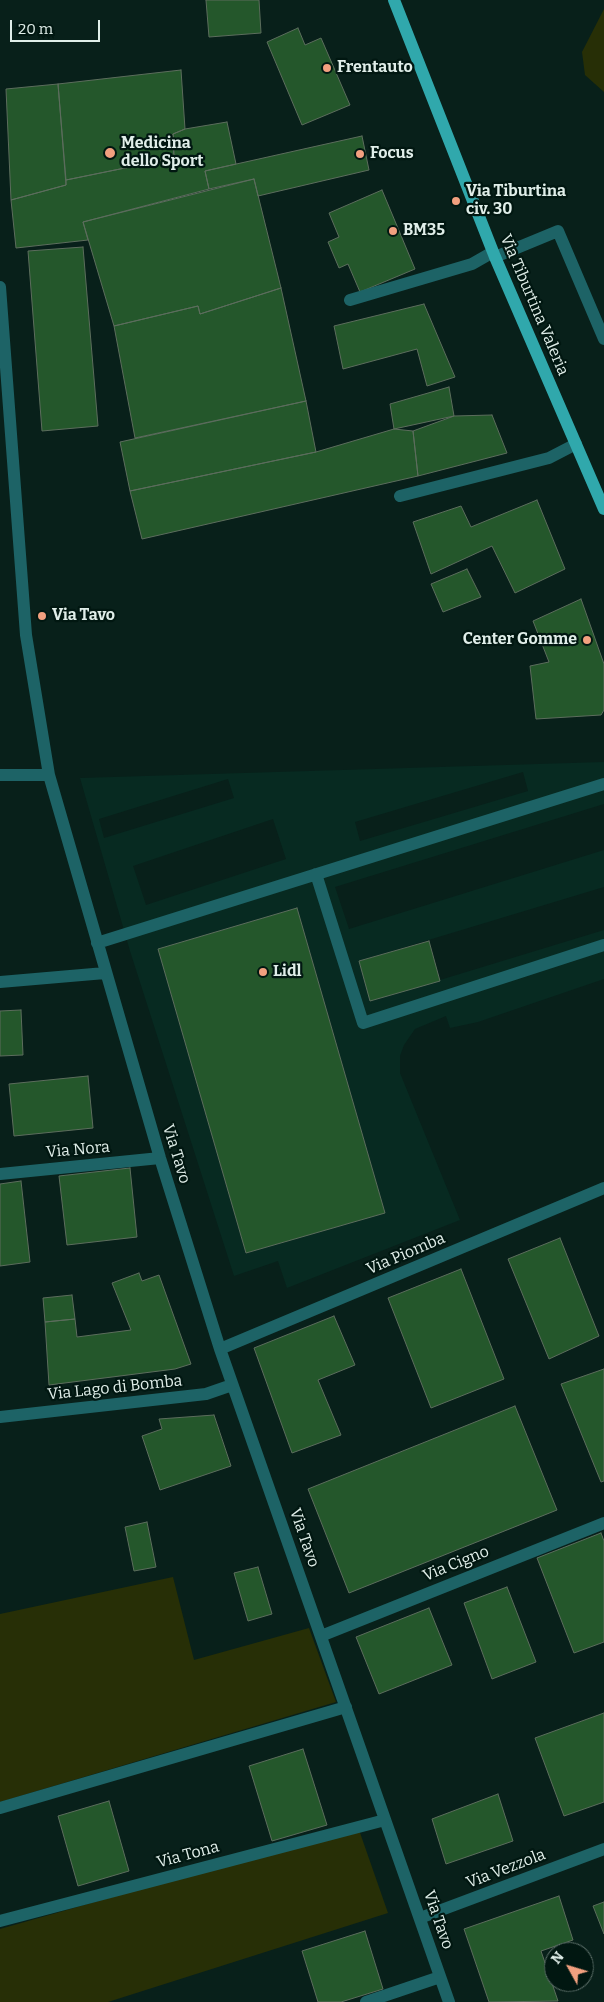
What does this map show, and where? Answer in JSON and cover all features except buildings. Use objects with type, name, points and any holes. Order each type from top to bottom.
[{"type":"main road","name":"Via Tiburtina Valeria","points":[[394,0],[494,255],[604,509]]},
{"type":"street","points":[[350,300],[472,264],[558,231],[604,339]]},
{"type":"street","name":"Via Tavo","points":[[0,287],[26,634],[49,775],[160,1158],[220,1349],[449,2002]]},
{"type":"street","points":[[400,496],[549,458],[576,444]]},
{"type":"street","points":[[0,775],[49,775]]},
{"type":"street","points":[[97,943],[604,784]]},
{"type":"street","points":[[316,874],[363,1023],[604,944]]},
{"type":"street","points":[[0,982],[105,973]]},
{"type":"street","name":"Via Nora","points":[[0,1174],[160,1158]]},
{"type":"street","name":"Via Piomba","points":[[220,1349],[604,1188]]},
{"type":"street","name":"Via Lago di Bomba","points":[[0,1417],[206,1394],[232,1385]]},
{"type":"street","name":"Via Cigno","points":[[321,1636],[604,1523]]},
{"type":"street","points":[[0,1808],[346,1707]]},
{"type":"street","name":"Via Tona","points":[[0,1921],[385,1820]]},
{"type":"street","name":"Via Vezzola","points":[[420,1918],[604,1849]]},
{"type":"street","points":[[366,2002],[440,1977]]},
{"type":"shaded area","points":[[604,9],[604,92],[585,75],[582,52]]},
{"type":"shaded area","points":[[604,762],[604,804],[335,887],[349,929],[604,850],[604,887],[359,961],[371,1001],[604,930],[604,979],[478,1022],[450,1028],[446,1016],[415,1029],[404,1045],[400,1056],[400,1073],[460,1220],[287,1288],[278,1261],[234,1276],[130,951],[80,778]],"holes":[[[523,772],[528,791],[360,841],[355,822]],[[228,779],[234,798],[104,838],[99,819]],[[273,819],[286,859],[146,905],[133,866]],[[297,908],[385,1213],[246,1253],[158,949]]]},
{"type":"shaded area","points":[[173,1577],[194,1660],[309,1628],[336,1702],[0,1802],[0,1614]]},
{"type":"shaded area","points":[[358,1827],[388,1913],[108,2002],[0,2002],[0,1929]]},
{"type":"place","name":"Frentauto","points":[[327,68]]},
{"type":"place","name":"Medicina dello Sport","points":[[110,153]]},
{"type":"place","name":"Focus","points":[[360,154]]},
{"type":"place","name":"Via Tiburtina civ. 30","points":[[456,201]]},
{"type":"place","name":"BM35","points":[[393,231]]},
{"type":"place","name":"Via Tavo","points":[[42,616]]},
{"type":"place","name":"Center Gomme","points":[[587,640]]},
{"type":"place","name":"Lidl","points":[[263,972]]}]
